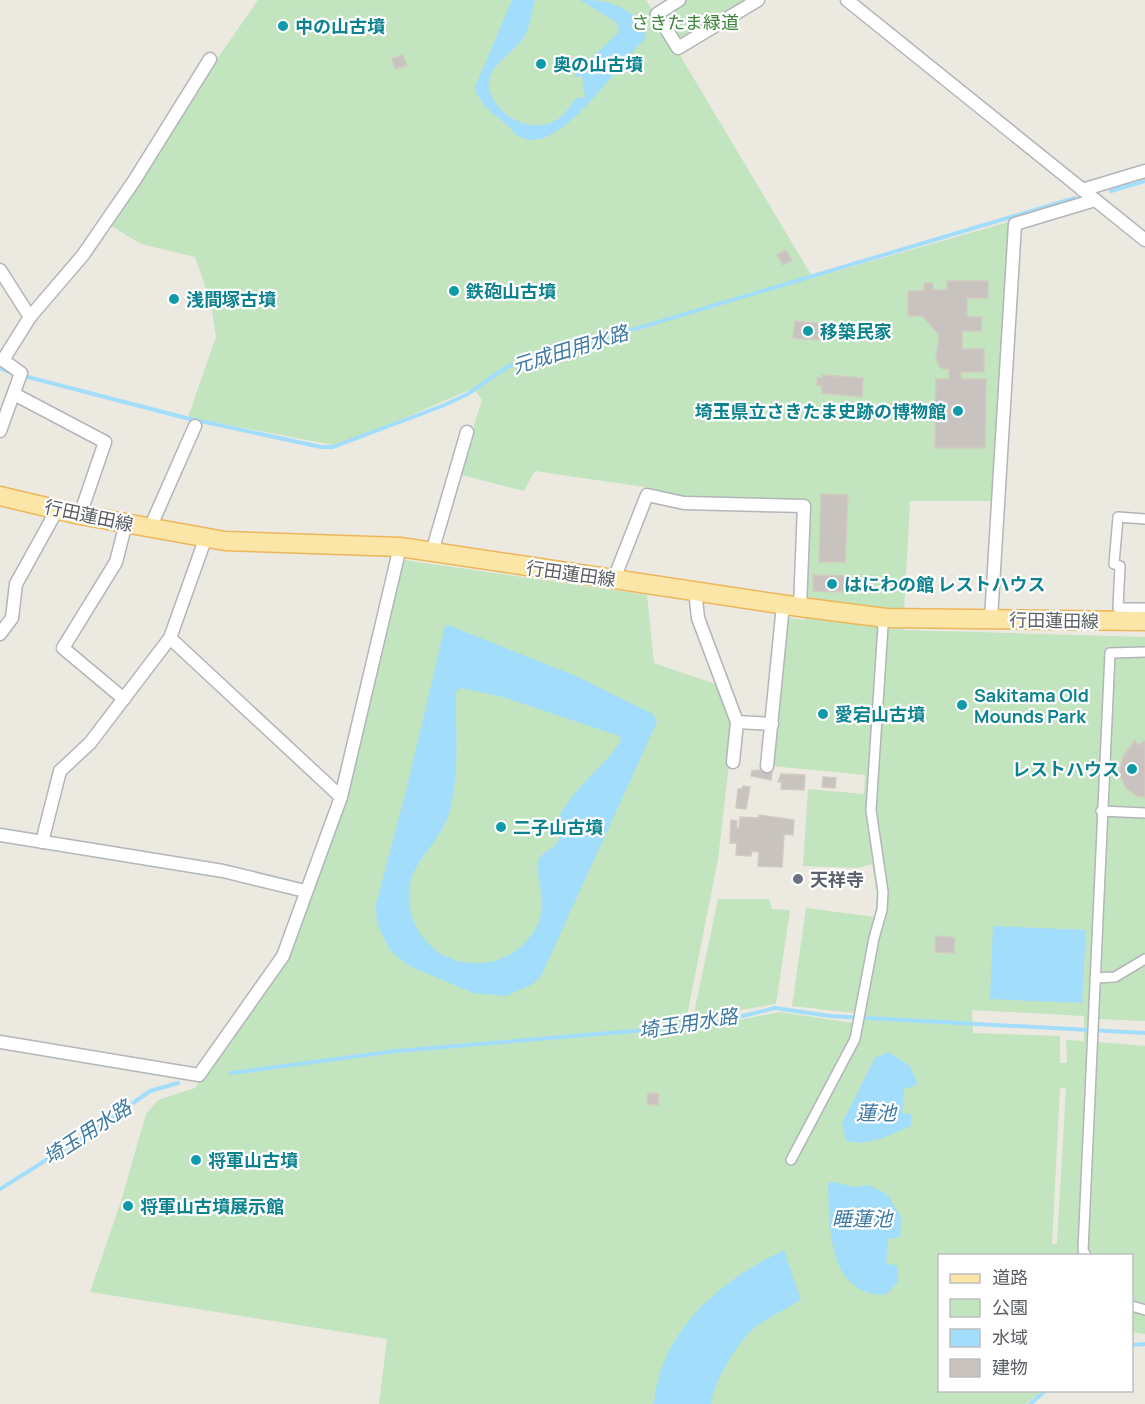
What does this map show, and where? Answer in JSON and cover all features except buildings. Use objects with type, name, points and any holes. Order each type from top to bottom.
[{"type":"main road","name":"行田蓮田線","points":[[0,496],[80,515],[225,541],[400,547],[791,606],[886,618],[1145,621]]},
{"type":"street","points":[[680,0],[657,14],[678,48],[758,0]]},
{"type":"street","points":[[847,0],[1145,240]]},
{"type":"street","points":[[0,431],[20,377],[2,359],[30,317],[83,255],[134,181],[210,59]]},
{"type":"street","points":[[1082,190],[1145,171]]},
{"type":"street","points":[[991,619],[1015,224],[1095,200]]},
{"type":"street","points":[[0,270],[30,317]]},
{"type":"street","points":[[14,394],[105,442],[80,515]]},
{"type":"street","points":[[150,528],[195,426]]},
{"type":"street","points":[[432,552],[467,432]]},
{"type":"street","points":[[614,579],[647,495],[684,502],[804,506],[767,766]]},
{"type":"street","points":[[0,634],[12,618],[15,584],[58,508]]},
{"type":"street","points":[[1145,519],[1118,517],[1114,564],[1120,566],[1118,608],[1145,608]]},
{"type":"street","points":[[124,699],[63,648],[116,562],[126,523]]},
{"type":"street","points":[[42,842],[60,771],[90,743],[170,638],[206,537]]},
{"type":"street","points":[[0,1042],[199,1075],[283,956],[341,797],[400,547]]},
{"type":"street","points":[[695,590],[698,618],[737,722],[733,762]]},
{"type":"street","points":[[791,1160],[855,1039],[882,910],[883,892],[871,810],[883,626]]},
{"type":"street","points":[[170,638],[341,797]]},
{"type":"street","points":[[1085,1254],[1083,1250],[1101,811],[1110,653],[1145,652]]},
{"type":"street","points":[[737,722],[772,724]]},
{"type":"street","points":[[1101,811],[1145,813]]},
{"type":"street","points":[[0,835],[223,871],[305,891]]},
{"type":"street","points":[[1095,978],[1115,977],[1145,959]]},
{"type":"green space","name":"Sakitama Old Mounds Park","points":[[258,0],[646,0],[653,11],[672,0],[762,0],[678,52],[813,278],[1008,222],[1004,352],[994,501],[910,501],[903,630],[1145,637],[1145,1021],[1098,1019],[1097,1042],[1145,1046],[1145,1334],[1133,1332],[1133,1254],[938,1254],[938,1392],[1040,1392],[1026,1404],[379,1404],[387,1339],[90,1292],[121,1201],[146,1114],[158,1100],[195,1088],[286,960],[346,797],[399,569],[404,560],[647,595],[654,663],[718,685],[733,725],[718,859],[686,1021],[687,1030],[780,1012],[853,1023],[854,1013],[792,1006],[806,908],[875,917],[877,895],[872,864],[857,868],[803,866],[808,789],[864,794],[865,775],[772,766],[788,618],[805,620],[811,502],[682,499],[644,487],[535,471],[524,491],[458,474],[482,400],[474,388],[372,432],[333,445],[188,417],[216,337],[211,303],[195,257],[141,244],[108,224],[162,138]],"holes":[[[972,1010],[1084,1016],[1084,1041],[1066,1040],[1067,1063],[1060,1063],[1060,1036],[973,1033]],[[1060,1088],[1066,1088],[1057,1243],[1052,1245]]]},
{"type":"green space","points":[[718,899],[769,899],[772,909],[790,910],[776,1004],[693,1018]]},
{"type":"water","points":[[512,0],[535,0],[527,31],[522,40],[499,63],[490,76],[490,92],[501,109],[509,116],[528,124],[549,124],[566,112],[576,98],[585,97],[582,76],[575,77],[575,74],[619,32],[616,22],[580,0],[616,5],[639,20],[646,28],[645,39],[588,104],[553,134],[536,140],[516,135],[483,104],[475,87]]},
{"type":"water","points":[[448,625],[576,676],[653,714],[657,722],[541,976],[533,984],[506,996],[473,993],[407,965],[390,950],[377,924],[376,904],[406,791],[445,626]],"holes":[[[461,688],[503,697],[619,736],[621,741],[568,802],[560,815],[558,841],[539,860],[538,874],[542,904],[540,916],[530,937],[501,959],[478,963],[464,962],[439,953],[423,938],[410,910],[410,886],[415,869],[443,828],[451,804],[456,772],[456,692]]]},
{"type":"water","points":[[993,926],[1086,930],[1082,1003],[990,999]]},
{"type":"water","name":"蓮池","points":[[889,1052],[910,1066],[917,1083],[904,1089],[902,1113],[911,1114],[911,1126],[861,1143],[846,1140],[842,1123],[875,1058]]},
{"type":"water","name":"睡蓮池","points":[[834,1182],[854,1187],[868,1185],[887,1194],[901,1217],[900,1237],[888,1239],[886,1263],[897,1266],[898,1282],[885,1295],[866,1292],[851,1283],[835,1255],[829,1218],[828,1183]]},
{"type":"water","points":[[784,1250],[801,1300],[763,1322],[745,1337],[721,1374],[711,1404],[654,1404],[659,1377],[668,1353],[681,1330],[717,1292],[738,1276]]},
{"type":"waterway","name":"元成田用水路","points":[[1111,191],[1145,181]]},
{"type":"waterway","name":"元成田用水路","points":[[24,376],[186,418],[321,447],[333,447],[442,406],[468,394],[507,367],[1075,198]]},
{"type":"waterway","name":"元成田用水路","points":[[0,368],[14,374]]},
{"type":"waterway","name":"埼玉用水路","points":[[231,1073],[396,1051],[670,1028],[718,1022],[775,1008],[830,1016],[1145,1033]]},
{"type":"waterway","name":"埼玉用水路","points":[[0,1189],[104,1124],[150,1091],[178,1083]]},
{"type":"waterway","points":[[1133,1345],[1145,1344]]},
{"type":"waterway","points":[[1030,1404],[1044,1392]]},
{"type":"place","name":"中の山古墳","points":[[283,26]]},
{"type":"place","name":"奥の山古墳","points":[[541,64]]},
{"type":"place","name":"鉄砲山古墳","points":[[454,291]]},
{"type":"place","name":"浅間塚古墳","points":[[174,299]]},
{"type":"place","name":"移築民家","points":[[808,331]]},
{"type":"place","name":"埼玉県立さきたま史跡の博物館","points":[[958,411]]},
{"type":"place","name":"はにわの館 レストハウス","points":[[832,584]]},
{"type":"place","name":"Sakitama Old Mounds Park","points":[[962,705]]},
{"type":"place","name":"愛宕山古墳","points":[[823,714]]},
{"type":"place","name":"レストハウス","points":[[1132,769]]},
{"type":"place","name":"二子山古墳","points":[[501,827]]},
{"type":"place","name":"天祥寺","points":[[798,879]]},
{"type":"place","name":"将軍山古墳","points":[[196,1160]]},
{"type":"place","name":"将軍山古墳展示館","points":[[128,1206]]},
{"type":"park label","name":"さきたま緑道","points":[[685,22]]}]
